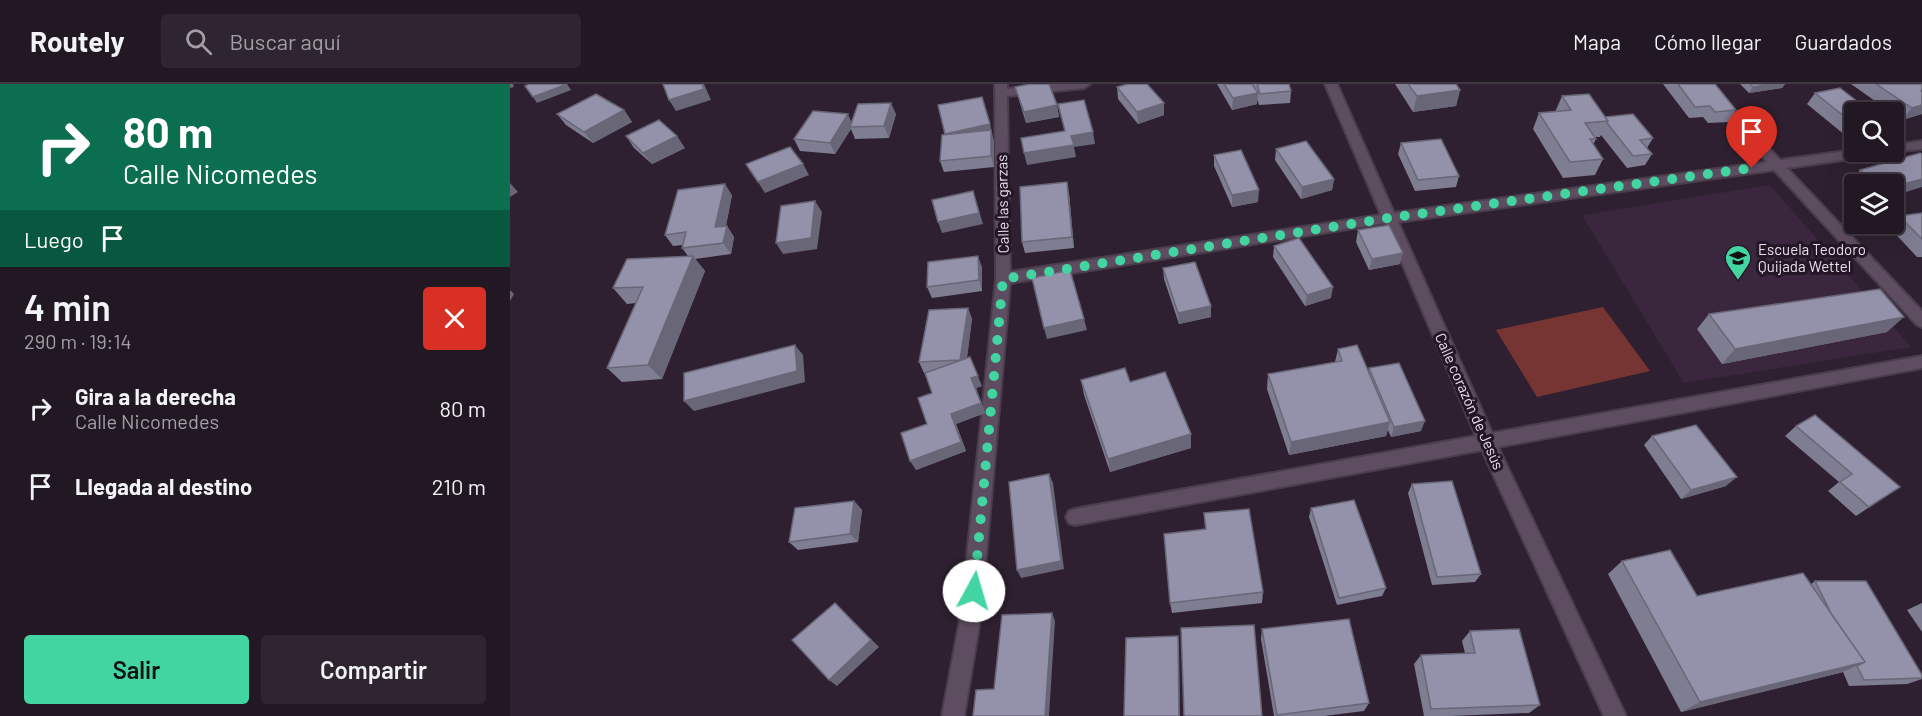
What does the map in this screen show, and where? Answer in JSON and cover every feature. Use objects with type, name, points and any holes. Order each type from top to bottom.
[{"type":"street","points":[[1000,89],[1084,84]]},
{"type":"street","name":"Calle corazón de Jesús","points":[[1331,84],[1487,442],[1615,716]]},
{"type":"street","points":[[1702,84],[1774,165],[1922,321]]},
{"type":"street","name":"Calle las garzas","points":[[953,716],[971,614],[1003,279],[1000,89]]},
{"type":"street","points":[[1904,147],[1922,145]]},
{"type":"street","points":[[1003,279],[1389,218],[1844,156]]},
{"type":"street","points":[[1075,517],[1922,362]]},
{"type":"shaded area","name":"Escuela Teodoro Quijada Wettel","points":[[1770,185],[1911,347],[1684,383],[1582,215]]},
{"type":"shaded area","points":[[1603,307],[1650,371],[1537,397],[1496,330]]},
{"type":"building","points":[[529,84],[567,84],[533,97],[525,86]]},
{"type":"building","points":[[663,84],[702,84],[704,89],[669,100]]},
{"type":"building","points":[[1049,84],[1057,105],[1024,112],[1015,87]]},
{"type":"building","points":[[1128,84],[1147,84],[1164,103],[1137,112],[1117,87]]},
{"type":"building","points":[[1224,84],[1252,84],[1258,93],[1233,98]]},
{"type":"building","points":[[1257,84],[1289,84],[1291,91],[1260,94]]},
{"type":"building","points":[[1408,84],[1456,84],[1460,90],[1417,96]]},
{"type":"building","points":[[1678,84],[1715,84],[1736,110],[1715,112],[1710,106],[1695,107]]},
{"type":"building","points":[[1750,84],[1773,84],[1753,87]]},
{"type":"building","points":[[1876,84],[1922,84],[1922,105],[1912,108]]},
{"type":"building","points":[[1840,88],[1858,102],[1844,102],[1844,116],[1815,93]]},
{"type":"building","points":[[596,94],[624,110],[584,132],[557,114]]},
{"type":"building","points":[[1589,94],[1608,121],[1585,123],[1596,139],[1590,139],[1603,159],[1570,162],[1539,113],[1571,110],[1562,96]]},
{"type":"building","points":[[982,97],[990,124],[945,134],[938,105]]},
{"type":"building","points":[[1084,100],[1093,132],[1071,136],[1074,145],[1024,153],[1021,138],[1065,131],[1058,104]]},
{"type":"building","points":[[891,103],[884,126],[850,127],[858,104]]},
{"type":"building","points":[[813,111],[848,114],[830,143],[794,139]]},
{"type":"building","points":[[1633,114],[1653,138],[1640,140],[1652,154],[1633,156],[1607,123],[1605,117]]},
{"type":"building","points":[[659,120],[677,136],[643,153],[626,136]]},
{"type":"building","points":[[991,130],[991,156],[940,161],[942,135]]},
{"type":"building","points":[[1441,139],[1459,176],[1418,180],[1401,143]]},
{"type":"building","points":[[1306,141],[1334,179],[1302,187],[1276,149]]},
{"type":"building","points":[[790,147],[803,164],[758,182],[746,164]]},
{"type":"building","points":[[1241,150],[1259,190],[1232,195],[1214,155]]},
{"type":"building","points":[[1922,154],[1922,179],[1904,184],[1904,174],[1865,174],[1860,170],[1888,162],[1904,162],[1904,158]]},
{"type":"building","points":[[1067,182],[1072,237],[1022,242],[1020,187]]},
{"type":"building","points":[[725,184],[715,227],[727,226],[723,243],[682,248],[686,232],[665,235],[678,190]]},
{"type":"building","points":[[973,191],[979,213],[938,222],[932,200]]},
{"type":"building","points":[[815,201],[811,238],[776,243],[781,206]]},
{"type":"building","points":[[1922,213],[1922,239],[1904,221],[1904,215]]},
{"type":"building","points":[[1389,225],[1403,253],[1372,259],[1358,230]]},
{"type":"building","points":[[1299,238],[1333,287],[1307,295],[1274,246]]},
{"type":"building","points":[[693,256],[648,365],[607,368],[643,287],[613,288],[627,259]]},
{"type":"building","points":[[978,256],[979,280],[927,287],[928,262]]},
{"type":"building","points":[[1195,262],[1211,306],[1178,313],[1163,268]]},
{"type":"building","points":[[1070,270],[1084,319],[1044,328],[1032,278]]},
{"type":"building","points":[[1880,289],[1904,317],[1735,349],[1709,314]]},
{"type":"building","points":[[968,308],[960,360],[919,362],[929,310]]},
{"type":"building","points":[[795,345],[797,371],[684,401],[684,373]]},
{"type":"building","points":[[1357,345],[1390,422],[1291,442],[1268,374],[1342,361],[1338,349]]},
{"type":"building","points":[[970,357],[978,376],[971,378],[981,403],[951,414],[961,442],[910,461],[901,433],[927,424],[918,398],[932,393],[925,373]]},
{"type":"building","points":[[1399,363],[1425,421],[1394,427],[1369,368]]},
{"type":"building","points":[[1125,368],[1130,382],[1165,372],[1191,434],[1108,459],[1081,380]]},
{"type":"building","points":[[1815,415],[1900,487],[1869,507],[1840,482],[1852,474],[1796,426]]},
{"type":"building","points":[[1696,425],[1737,477],[1691,490],[1652,436]]},
{"type":"building","points":[[1049,474],[1061,561],[1017,570],[1009,482]]},
{"type":"building","points":[[1452,481],[1481,574],[1437,577],[1412,484]]},
{"type":"building","points":[[1354,500],[1386,588],[1339,598],[1311,508]]},
{"type":"building","points":[[854,501],[850,534],[789,542],[795,508]]},
{"type":"building","points":[[1249,509],[1263,592],[1170,603],[1164,534],[1206,529],[1204,513]]},
{"type":"building","points":[[1670,550],[1697,596],[1803,573],[1865,662],[1700,702],[1622,561]]},
{"type":"building","points":[[1815,581],[1866,581],[1922,678],[1864,680],[1857,666],[1865,662],[1832,615]]},
{"type":"building","points":[[835,603],[871,640],[829,680],[792,640]]},
{"type":"building","points":[[1052,613],[1045,716],[973,716],[976,690],[994,689],[1002,615]]},
{"type":"building","points":[[1349,619],[1369,703],[1277,715],[1262,629]]},
{"type":"building","points":[[1254,625],[1262,716],[1184,716],[1181,628]]},
{"type":"building","points":[[1519,629],[1540,705],[1431,709],[1421,655],[1475,653],[1470,631]]},
{"type":"building","points":[[1178,636],[1179,716],[1124,716],[1126,638]]},
{"type":"place","name":"Escuela Teodoro Quijada Wettel","points":[[1738,281]]},
{"type":"route","points":[[974,591],[1003,279],[1389,218],[1752,168]]}]
